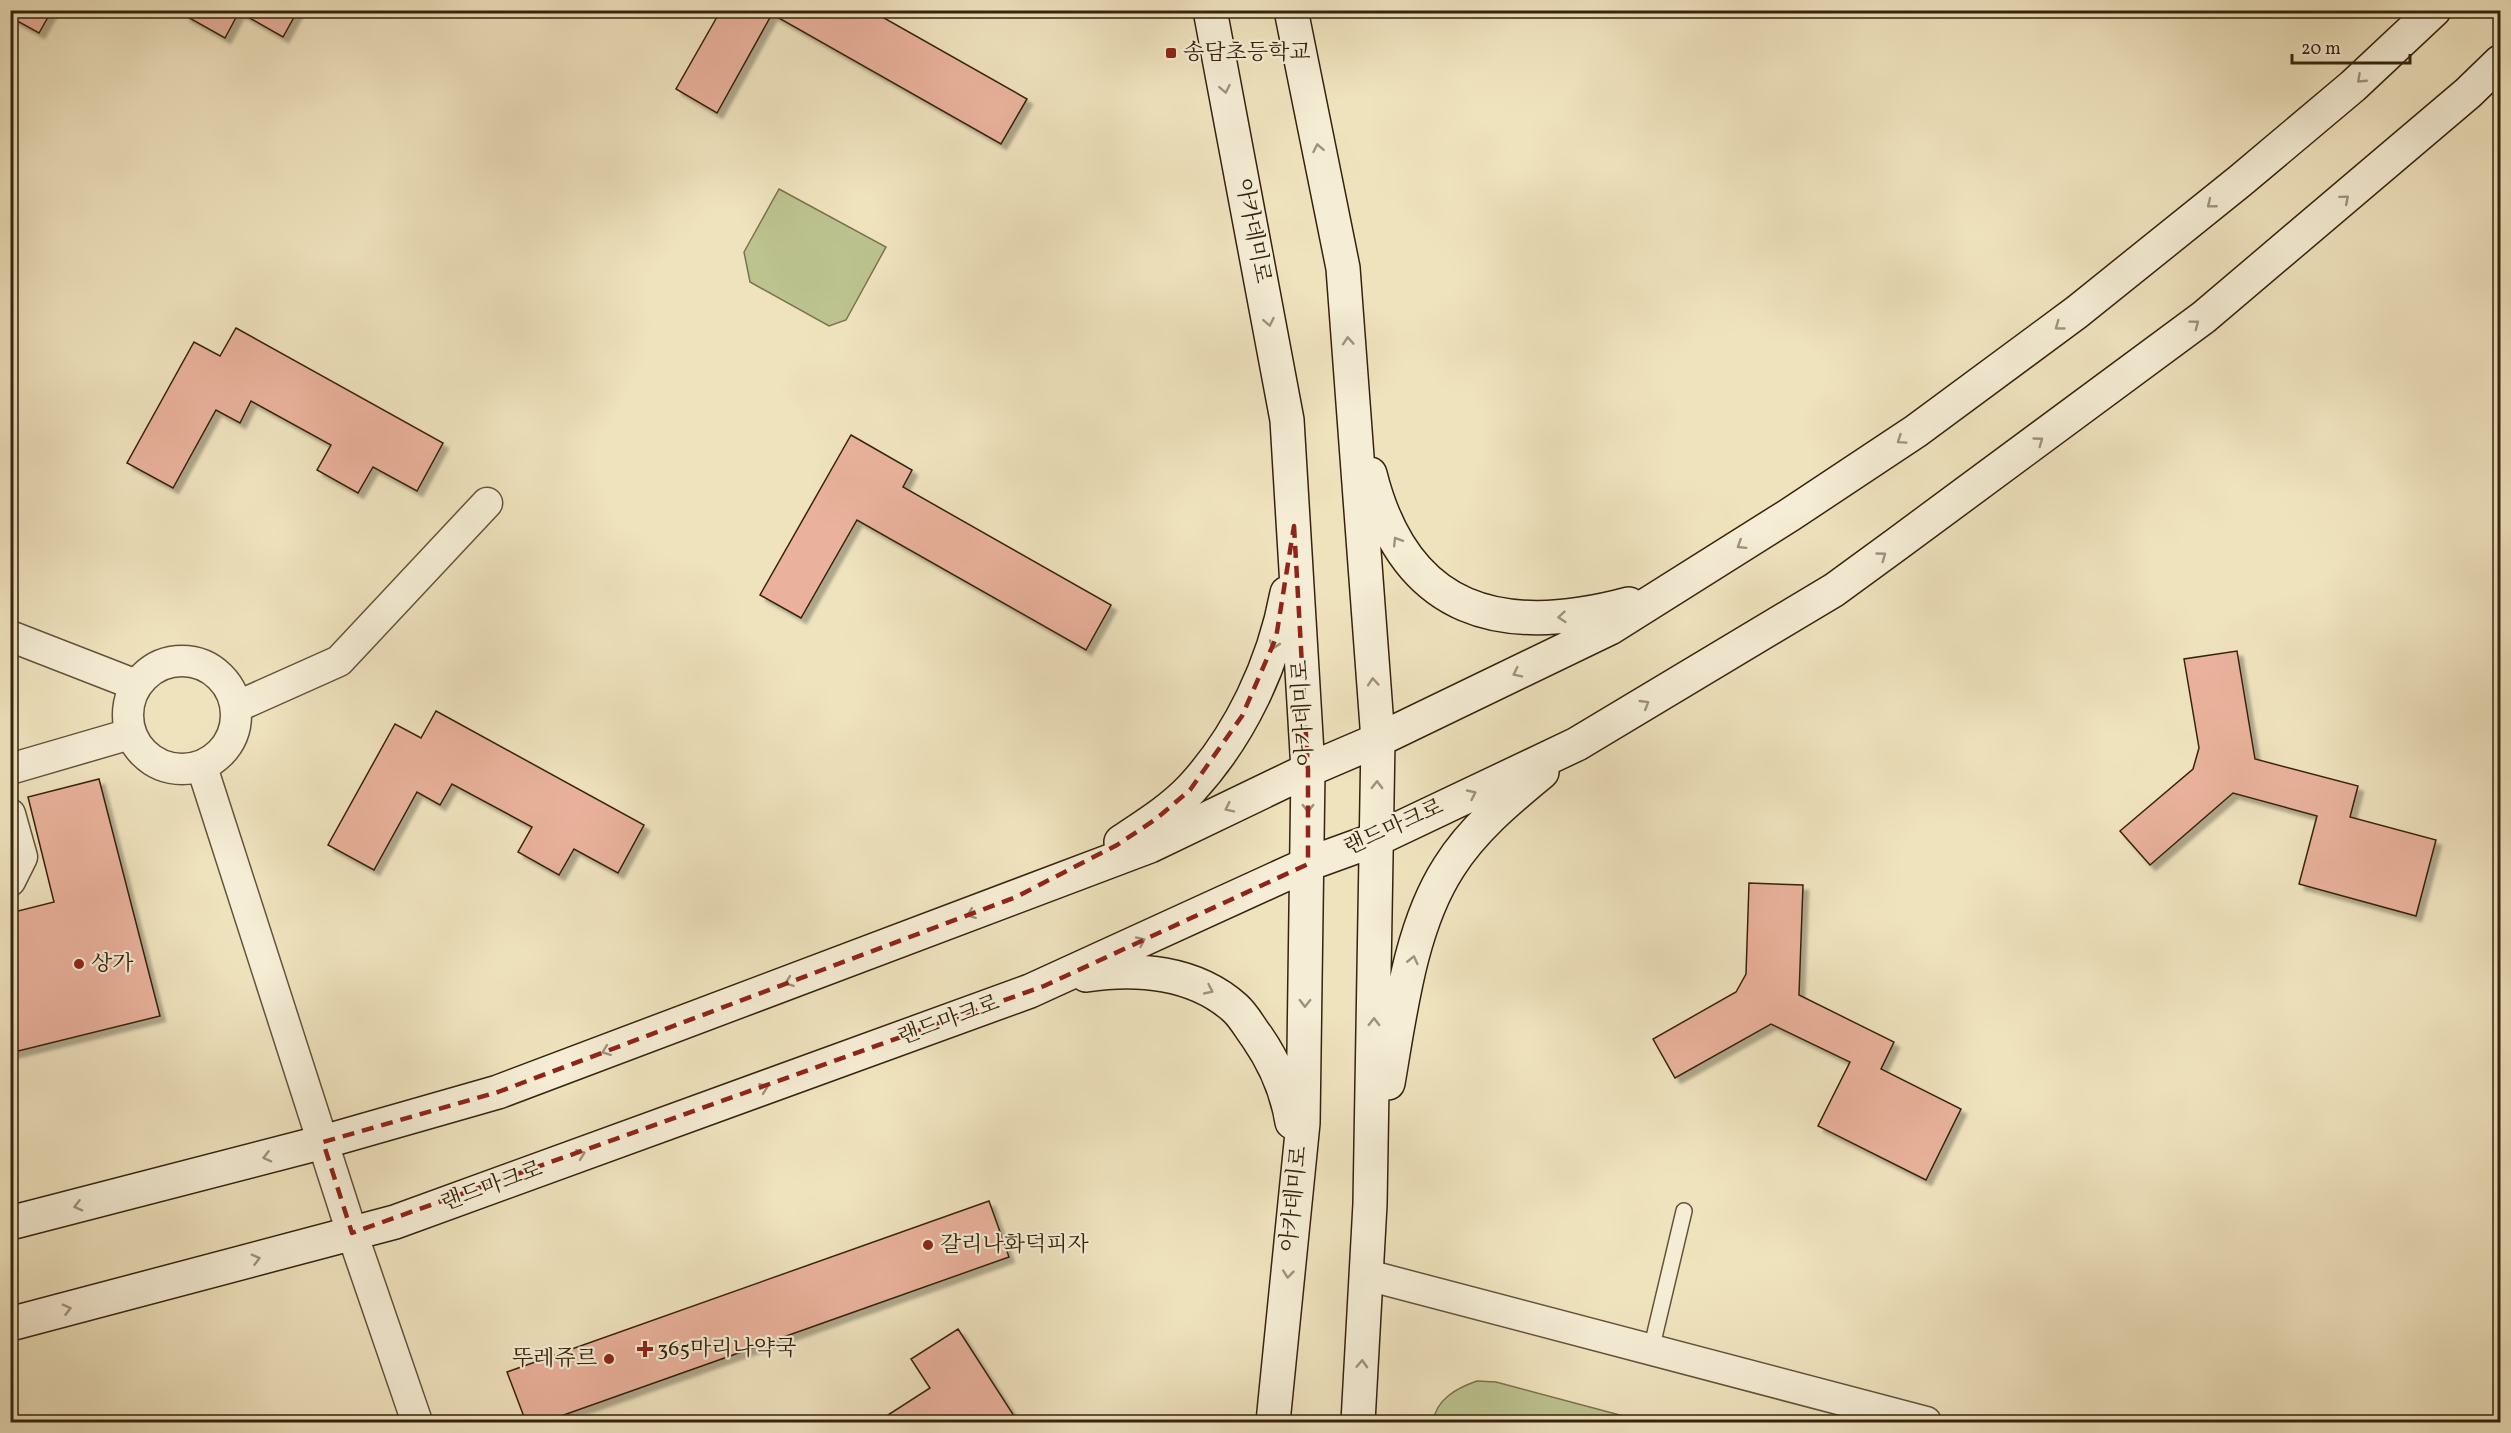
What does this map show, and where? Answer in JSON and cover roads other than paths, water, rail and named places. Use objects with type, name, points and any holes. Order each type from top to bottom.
[{"type":"street","name":"아카데미로","points":[[1210,10],[1287,420],[1308,770],[1303,1123],[1273,1422]]},
{"type":"street","points":[[1290,10],[1343,268],[1378,740],[1370,1204],[1358,1422]]},
{"type":"street","points":[[10,1223],[323,1142],[498,1092],[1150,846],[1308,770],[1378,740],[1610,628],[1791,514],[1916,430],[2077,312],[2240,181],[2353,86],[2434,10]]},
{"type":"street","name":"랜드마크로","points":[[10,1324],[395,1222],[1030,991],[1308,864],[1377,839],[1577,744],[1834,590],[2204,317],[2468,93],[2500,62]]},
{"type":"street","points":[[1351,377],[1367,461],[1383,514],[1393,536],[1423,577],[1464,606],[1484,613],[1543,619],[1579,616],[1644,600],[1678,585]]},
{"type":"street","points":[[236,707],[339,661],[487,503]]},
{"type":"street","points":[[1016,897],[1117,845],[1156,819],[1190,790],[1217,757],[1242,716],[1262,676],[1276,638],[1290,574],[1294,526]]},
{"type":"street","points":[[10,636],[136,685]]},
{"type":"street","points":[[184,661],[202,664],[218,675],[230,689],[236,707],[236,725],[230,743],[218,757],[202,766],[185,770],[168,768],[152,761],[139,750],[130,735],[127,717],[129,700],[136,685],[149,672],[165,663],[184,661]]},
{"type":"street","points":[[10,769],[130,735]]},
{"type":"street","points":[[1370,1204],[1404,1000],[1421,929],[1429,906],[1448,868],[1481,827],[1530,782],[1577,744]]},
{"type":"street","points":[[202,766],[352,1233],[417,1422]]},
{"type":"street","points":[[10,814],[22,857],[10,881]]},
{"type":"street","points":[[1030,991],[1082,976],[1112,971],[1165,975],[1191,981],[1217,993],[1242,1016],[1268,1053],[1280,1078],[1289,1105],[1294,1141],[1295,1195]]},
{"type":"street","points":[[1367,1275],[1926,1422]]},
{"type":"lane","points":[[1651,1350],[1684,1211]]},
{"type":"place","name":"송담초등학교","points":[[1171,53]]},
{"type":"place","name":"상가","points":[[79,964]]},
{"type":"place","name":"갈리나화덕피자","points":[[928,1245]]},
{"type":"place","name":"365마리나약국","points":[[645,1349]]},
{"type":"place","name":"뚜레쥬르","points":[[609,1359]]}]
